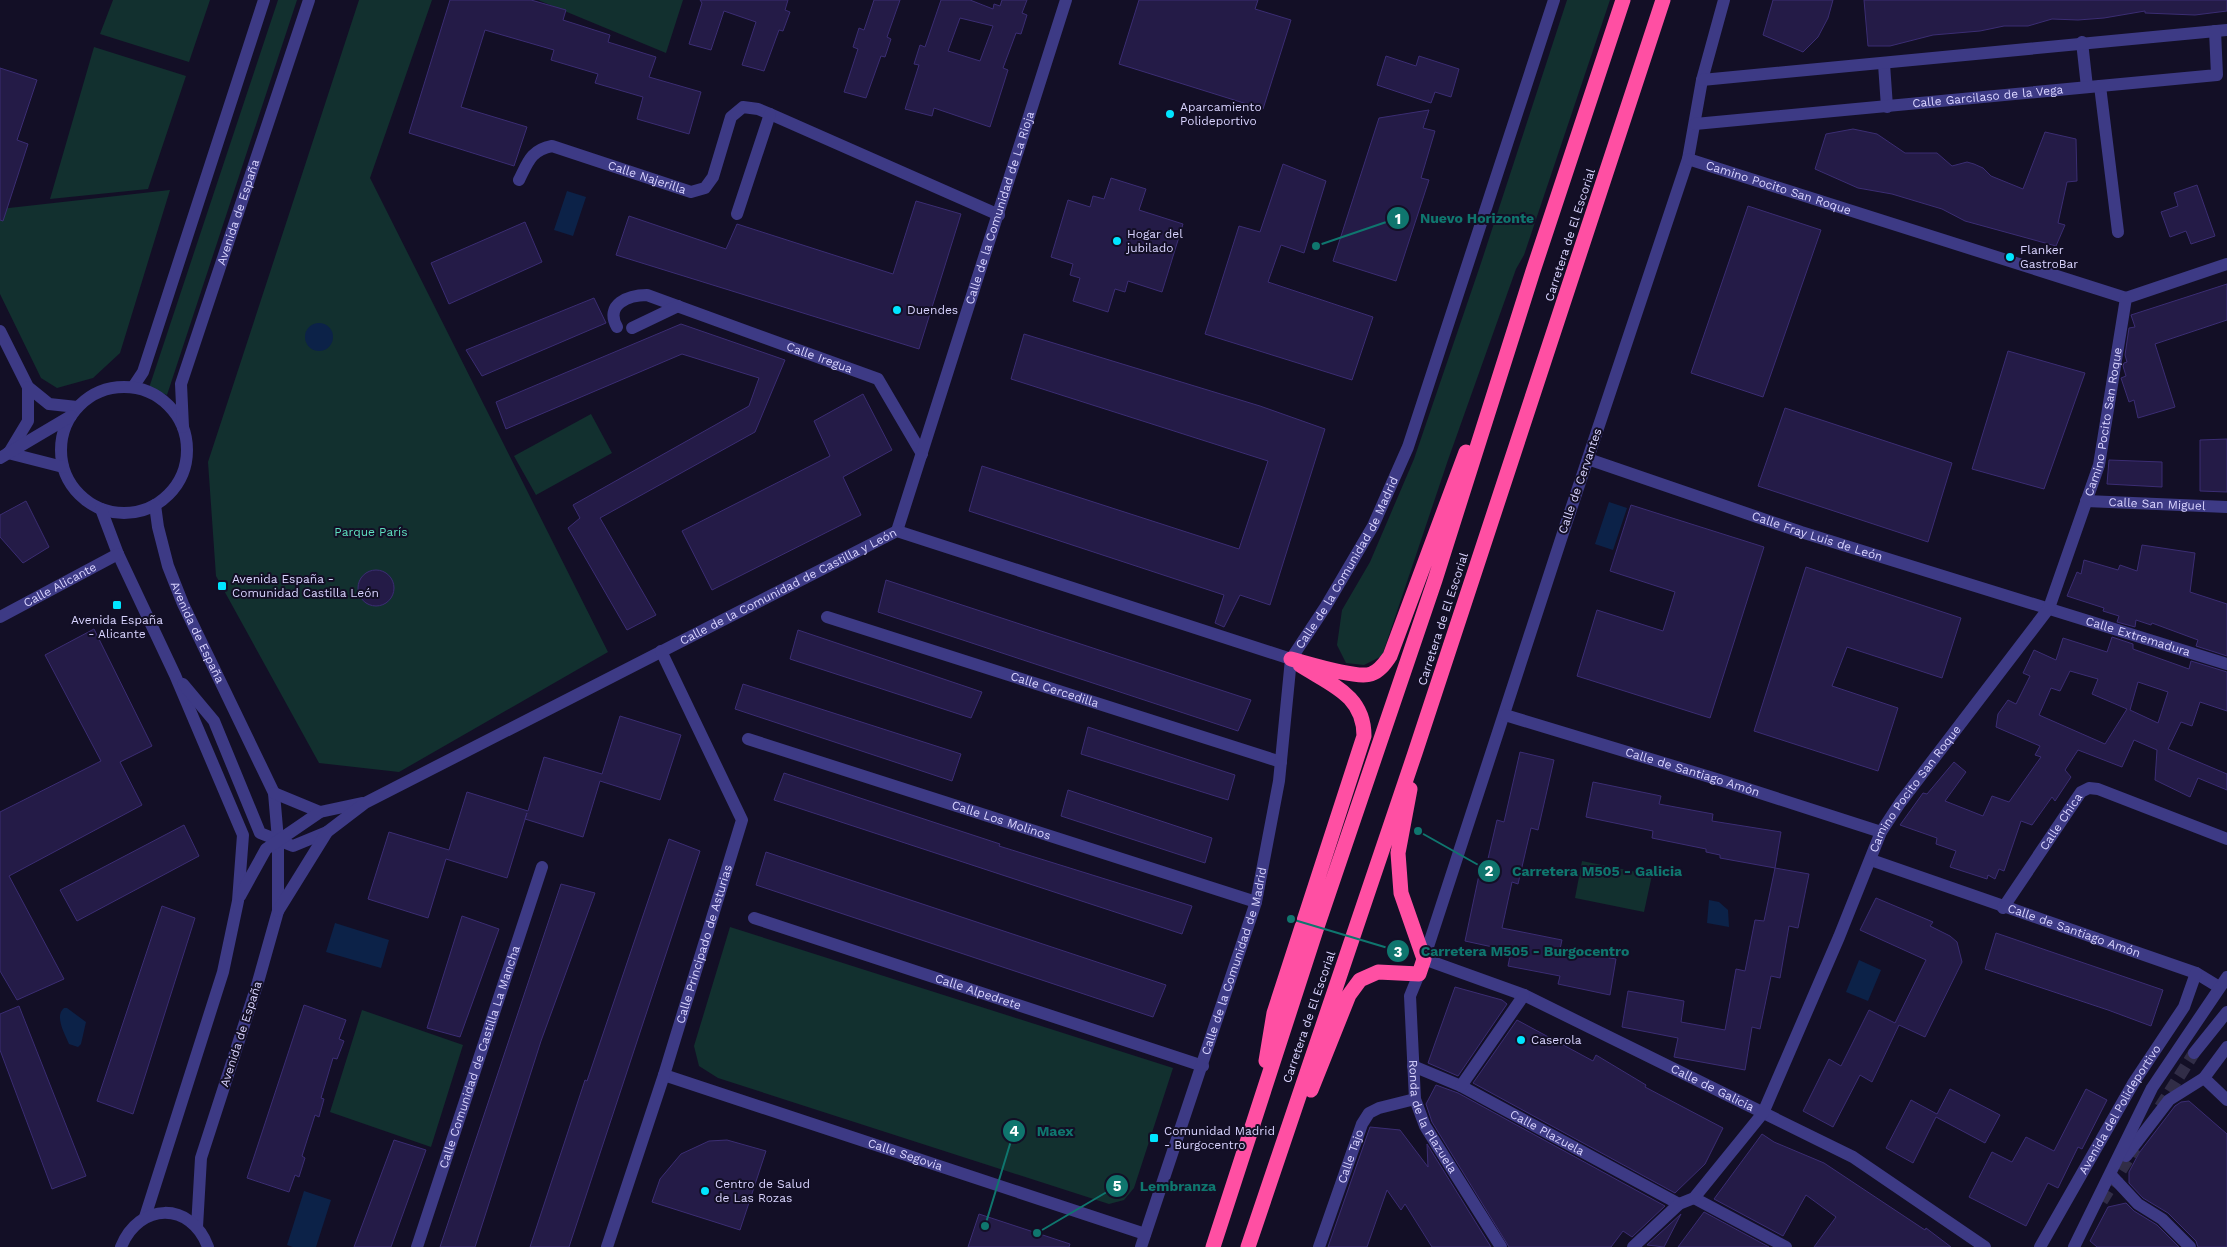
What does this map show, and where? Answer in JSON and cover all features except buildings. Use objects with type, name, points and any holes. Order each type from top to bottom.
[{"type":"highway","name":"Carretera de El Escorial","points":[[1213,1247],[1319,921],[1435,580],[1533,271],[1622,0]]},
{"type":"highway","name":"Carretera de El Escorial","points":[[1248,1247],[1415,753],[1663,0]]},
{"type":"highway","points":[[1291,659],[1348,674],[1370,675],[1382,667],[1390,656],[1533,271]]},
{"type":"highway","points":[[1255,1117],[1274,1013],[1364,736],[1364,723],[1359,708],[1348,696],[1291,659]]},
{"type":"highway","points":[[1254,1229],[1349,995],[1360,980],[1378,972],[1419,974],[1424,959],[1401,893],[1398,853],[1404,827],[1415,753]]},
{"type":"street","points":[[133,387],[143,372],[264,0]]},
{"type":"street","name":"Avenida de España","points":[[183,427],[181,384],[309,0]]},
{"type":"street","name":"Calle de la Comunidad de La Rioja","points":[[897,531],[1066,0]]},
{"type":"street","name":"Calle de la Comunidad de Madrid","points":[[1141,1247],[1174,1144],[1203,1066],[1256,902],[1281,762],[1291,659],[1326,606],[1373,526],[1408,447],[1554,0]]},
{"type":"street","name":"Calle de Cervantes","points":[[1424,959],[1688,159],[1696,124],[1702,80],[1724,0]]},
{"type":"street","name":"Calle Garcilaso de la Vega","points":[[1696,124],[2218,75],[2221,31],[2082,42],[1884,64],[1702,80]]},
{"type":"street","points":[[2082,42],[2093,86],[2118,232]]},
{"type":"street","points":[[1884,64],[1887,107]]},
{"type":"street","name":"Calle Najerilla","points":[[519,180],[530,158],[541,148],[552,146],[691,192],[705,188],[713,178],[731,117],[743,107],[758,109],[770,114],[999,215]]},
{"type":"street","points":[[737,214],[770,114]]},
{"type":"street","name":"Camino Pocito San Roque","points":[[1633,1247],[1679,1204],[1694,1198],[1763,1113],[1871,860],[1881,832],[1906,795],[2049,608],[2099,465],[2126,298],[1688,159]]},
{"type":"street","points":[[2126,298],[2227,264]]},
{"type":"street","name":"Calle Iregua","points":[[616,327],[614,311],[621,300],[634,295],[647,295],[878,379],[922,454]]},
{"type":"street","points":[[632,328],[678,306]]},
{"type":"street","points":[[0,331],[28,387],[49,404],[74,411]]},
{"type":"street","points":[[4,456],[28,421],[28,387]]},
{"type":"street","points":[[4,456],[74,411],[93,394],[112,387],[133,387],[154,394],[172,408],[183,427],[187,449],[184,471],[172,491],[155,505],[138,512],[119,513],[101,509],[84,499],[71,484],[63,467],[61,449],[63,432],[74,411]]},
{"type":"street","points":[[4,456],[63,467]]},
{"type":"street","name":"Calle Fray Luis de León","points":[[1588,459],[1801,532],[2049,608]]},
{"type":"street","name":"Calle San Miguel","points":[[2086,501],[2227,507]]},
{"type":"street","name":"Avenida de España","points":[[155,505],[158,527],[168,566],[183,604],[274,793],[278,840],[278,911],[258,982],[201,1158],[197,1227]]},
{"type":"street","points":[[101,509],[118,554],[175,675],[243,835],[238,900],[224,972],[145,1217]]},
{"type":"street","name":"Calle de la Comunidad de Castilla y León","points":[[278,840],[293,846],[327,832],[365,803],[897,531],[1291,659]]},
{"type":"street","name":"Calle Alicante","points":[[0,616],[118,554]]},
{"type":"street","name":"Calle Extremadura","points":[[2049,608],[2227,664]]},
{"type":"street","name":"Calle Cercedilla","points":[[827,617],[1281,762]]},
{"type":"street","name":"Calle Principado de Asturias","points":[[607,1247],[664,1075],[742,820],[661,651]]},
{"type":"street","points":[[175,675],[214,721],[260,833],[278,840]]},
{"type":"street","name":"Calle de Santiago Amón","points":[[1505,715],[1723,781],[1881,832]]},
{"type":"street","name":"Calle Los Molinos","points":[[748,739],[1256,902]]},
{"type":"street","name":"Calle Chica","points":[[2003,908],[2081,792],[2089,788],[2098,789],[2227,839]]},
{"type":"street","points":[[274,793],[320,812]]},
{"type":"street","name":"Calle de la Comunidad de Castilla y León","points":[[278,840],[320,812],[365,803]]},
{"type":"street","name":"Calle de la Comunidad de Castilla y León","points":[[278,911],[327,832]]},
{"type":"street","points":[[238,900],[266,849],[278,840]]},
{"type":"street","name":"Calle de Santiago Amón","points":[[1871,860],[2003,908],[2223,982]]},
{"type":"street","name":"Calle Comunidad de Castilla La Mancha","points":[[417,1247],[542,867]]},
{"type":"street","name":"Calle Alpedrete","points":[[754,918],[1203,1066]]},
{"type":"street","name":"Calle de Galicia","points":[[1424,959],[1524,995],[1853,1158],[1985,1247]]},
{"type":"street","name":"Avenida del Polideportivo","points":[[2040,1247],[2134,1082],[2184,1007],[2196,973]]},
{"type":"street","name":"Ronda de la Plazuela","points":[[1419,974],[1410,996],[1415,1099],[1425,1126],[1501,1247]]},
{"type":"street","name":"Avenida del Polideportivo","points":[[2074,1247],[2111,1175],[2152,1088],[2223,982]]},
{"type":"street","points":[[1461,1086],[1524,995]]},
{"type":"street","points":[[2194,1053],[2227,1012]]},
{"type":"street","name":"Avenida del Polideportivo","points":[[2111,1175],[2169,1100],[2204,1078],[2227,1047]]},
{"type":"street","name":"Calle Plazuela","points":[[1413,1066],[1461,1086],[1679,1204]]},
{"type":"street","name":"Calle Segovia","points":[[664,1075],[1145,1234]]},
{"type":"street","points":[[2204,1078],[2227,1100]]},
{"type":"street","name":"Calle Tajo","points":[[1319,1247],[1362,1124],[1369,1113],[1379,1108],[1415,1099]]},
{"type":"street","points":[[2111,1175],[2138,1204],[2162,1219],[2190,1247]]},
{"type":"street","points":[[1694,1198],[1786,1247]]},
{"type":"street","points":[[121,1247],[126,1234],[134,1224],[156,1213],[178,1215],[197,1227],[208,1247]]},
{"type":"green space","points":[[113,0],[210,0],[189,62],[100,34]]},
{"type":"green space","points":[[278,0],[297,0],[167,395],[149,388]]},
{"type":"green space","name":"Parque París","points":[[359,0],[432,0],[370,178],[608,652],[399,772],[319,763],[216,576],[208,462]]},
{"type":"green space","points":[[538,0],[683,0],[666,53]]},
{"type":"green space","points":[[1567,0],[1610,0],[1524,255],[1516,269],[1448,460],[1382,656],[1364,665],[1346,663],[1337,645],[1342,610],[1370,562],[1414,459],[1481,263]]},
{"type":"green space","points":[[94,47],[186,76],[148,189],[50,199]]},
{"type":"green space","points":[[170,190],[120,353],[93,378],[57,388],[41,378],[0,294],[0,209]]},
{"type":"green space","points":[[591,414],[612,453],[536,495],[514,456]]},
{"type":"green space","points":[[1582,861],[1652,875],[1644,912],[1575,898]]},
{"type":"green space","points":[[730,927],[1173,1068],[1134,1188],[1124,1200],[1109,1204],[718,1078],[699,1066],[694,1046]]},
{"type":"green space","points":[[362,1010],[463,1045],[431,1147],[330,1112]]},
{"type":"water","points":[[567,191],[586,197],[573,236],[554,230]]},
{"type":"water","points":[[319,323],[329,327],[333,337],[329,347],[319,351],[309,347],[305,337],[309,327]]},
{"type":"water","points":[[1609,502],[1627,508],[1613,550],[1595,544]]},
{"type":"water","points":[[1709,900],[1719,902],[1728,910],[1729,927],[1707,923]]},
{"type":"water","points":[[335,923],[389,940],[381,968],[326,952]]},
{"type":"water","points":[[1859,960],[1881,970],[1868,1001],[1846,992]]},
{"type":"water","points":[[64,1008],[67,1008],[86,1022],[81,1044],[78,1047],[69,1044],[63,1030],[60,1016]]},
{"type":"water","points":[[304,1191],[331,1200],[316,1247],[293,1247],[287,1245]]},
{"type":"tunnel","points":[[2160,1107],[2194,1053]]},
{"type":"tunnel","points":[[2102,1201],[2135,1148]]},
{"type":"place","name":"Aparcamiento Polideportivo","points":[[1170,114]]},
{"type":"place","name":"Hogar del jubilado","points":[[1117,241]]},
{"type":"place","name":"Nuevo Horizonte","points":[[1316,246]]},
{"type":"place","name":"Flanker GastroBar","points":[[2010,257]]},
{"type":"place","name":"Duendes","points":[[897,310]]},
{"type":"place","name":"Avenida España - Comunidad Castilla León","points":[[222,586]]},
{"type":"place","name":"Avenida España - Alicante","points":[[117,605]]},
{"type":"place","name":"Carretera M505 - Galicia","points":[[1418,831]]},
{"type":"place","name":"Carretera M505 - Burgocentro","points":[[1291,919]]},
{"type":"place","name":"Caserola","points":[[1521,1040]]},
{"type":"place","name":"Comunidad Madrid - Burgocentro","points":[[1154,1138]]},
{"type":"place","name":"Centro de Salud de Las Rozas","points":[[705,1191]]},
{"type":"place","name":"Maex","points":[[985,1226]]},
{"type":"place","name":"Lembranza","points":[[1037,1233]]}]
